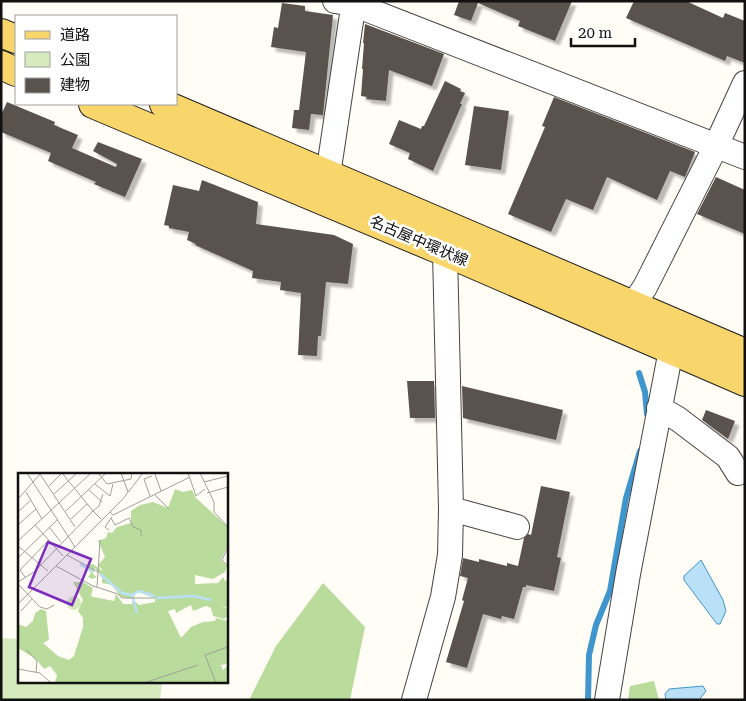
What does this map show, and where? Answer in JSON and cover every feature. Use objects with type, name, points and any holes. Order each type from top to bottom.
[{"type":"main road","points":[[1,33],[15,40]]},
{"type":"main road","points":[[1,65],[15,72]]},
{"type":"main road","name":"名古屋中環状線","points":[[95,105],[445,252],[745,382]]},
{"type":"main road","name":"名古屋中環状線","points":[[166,105],[745,352]]},
{"type":"street","points":[[328,175],[347,2],[745,157]]},
{"type":"street","points":[[633,305],[645,287],[716,146],[745,83]]},
{"type":"street","points":[[414,700],[443,597],[450,555],[451,509],[445,252]]},
{"type":"street","points":[[607,700],[628,574],[671,350]]},
{"type":"street","points":[[659,408],[678,419],[728,457],[738,473]]},
{"type":"street","points":[[451,509],[517,527]]},
{"type":"green space","points":[[323,583],[365,627],[350,700],[249,700],[276,646]]},
{"type":"green space","points":[[1,638],[18,639],[18,684],[162,684],[160,700],[1,700]]},
{"type":"green space","points":[[654,681],[659,700],[628,700],[630,686]]},
{"type":"water","points":[[701,560],[723,600],[726,611],[720,624],[717,624],[684,580],[684,576]]},
{"type":"water","points":[[703,686],[706,691],[699,700],[666,700],[665,694],[669,689]]},
{"type":"building","points":[[459,1],[572,1],[555,41],[518,26],[520,21],[478,3],[471,21],[454,15]]},
{"type":"building","points":[[634,1],[686,1],[723,18],[725,13],[745,21],[745,63],[727,56],[725,61],[626,18]]},
{"type":"building","points":[[282,3],[305,6],[305,11],[333,15],[323,115],[311,114],[309,130],[292,128],[294,110],[299,110],[306,52],[271,47],[274,27],[278,28]]},
{"type":"building","points":[[365,24],[444,54],[432,86],[389,70],[386,101],[366,99],[367,97],[361,96]]},
{"type":"building","points":[[445,81],[465,93],[433,171],[408,159],[410,153],[389,144],[399,120],[421,129],[424,126]]},
{"type":"building","points":[[554,97],[695,152],[685,177],[670,171],[657,200],[607,177],[593,210],[566,199],[551,232],[508,214],[545,127],[542,126]]},
{"type":"building","points":[[7,102],[55,122],[54,125],[78,135],[72,148],[116,167],[117,164],[93,151],[98,142],[142,159],[125,197],[48,161],[51,153],[1,132],[1,115]]},
{"type":"building","points":[[474,106],[509,111],[501,170],[465,165]]},
{"type":"building","points":[[716,177],[745,190],[745,234],[697,214]]},
{"type":"building","points":[[202,180],[258,202],[256,224],[334,235],[353,244],[348,284],[326,282],[321,336],[318,336],[317,356],[298,355],[301,293],[280,290],[281,282],[252,278],[253,271],[187,240],[189,232],[169,228],[169,226],[164,225],[173,185],[199,191]]},
{"type":"building","points":[[407,381],[434,381],[435,418],[410,418]]},
{"type":"building","points":[[462,386],[563,410],[556,440],[463,418]]},
{"type":"building","points":[[706,410],[735,421],[728,439],[702,420]]},
{"type":"building","points":[[541,486],[570,492],[557,557],[561,558],[554,591],[526,585],[526,587],[523,587],[514,619],[502,616],[501,619],[483,614],[467,668],[446,662],[464,601],[462,600],[468,578],[460,576],[463,558],[479,562],[479,559],[507,566],[507,563],[518,566],[524,538],[528,534],[531,535]]},
{"type":"waterway","points":[[639,373],[645,392],[647,414]]},
{"type":"waterway","points":[[588,700],[589,655],[596,625],[610,591],[626,498],[640,451]]}]
